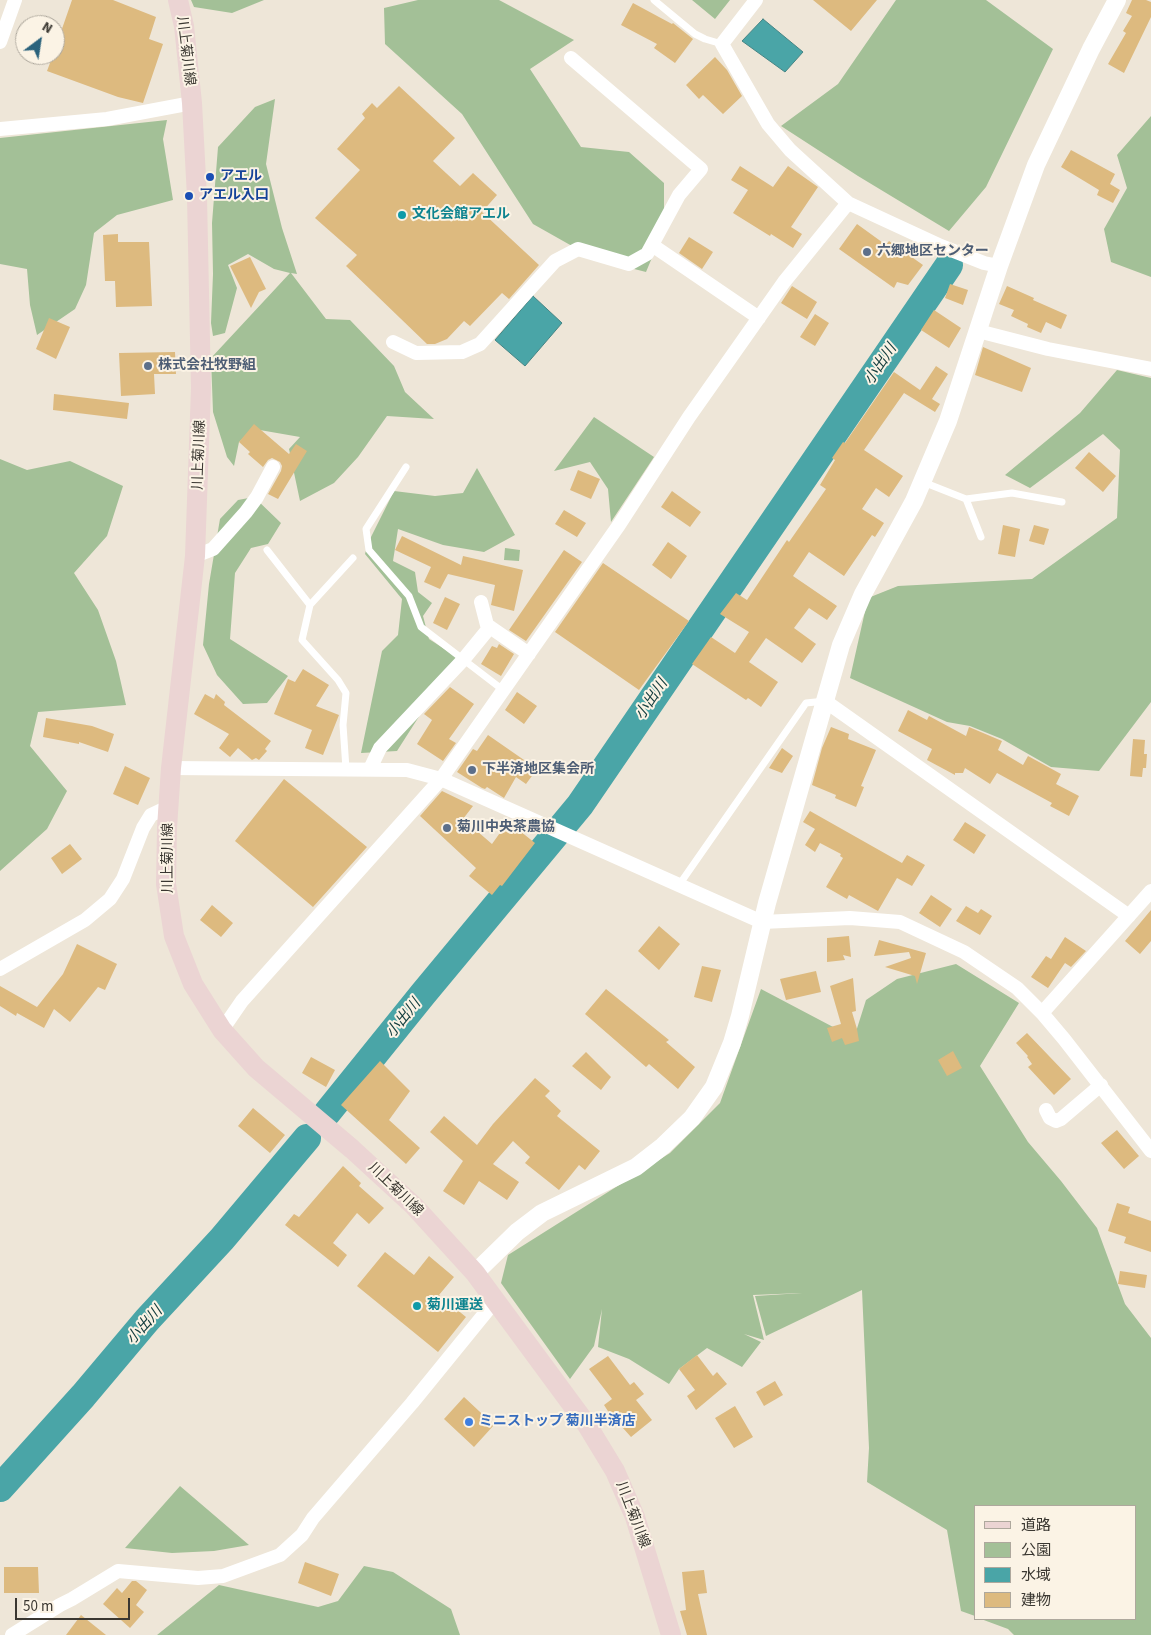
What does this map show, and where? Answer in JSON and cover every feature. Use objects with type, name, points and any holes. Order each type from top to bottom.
[{"type":"main road","name":"川上菊川線","points":[[178,0],[184,26],[192,103],[197,197],[202,388],[195,556],[171,768],[170,806],[167,828],[166,884],[174,936],[193,984],[222,1030],[256,1068],[352,1149],[414,1206],[475,1273],[587,1424],[614,1471],[635,1517],[671,1635]]},
{"type":"street","points":[[0,42],[15,0]]},
{"type":"street","points":[[756,0],[722,44],[768,124],[790,150],[848,204],[941,246],[999,266]]},
{"type":"street","points":[[475,1273],[517,1232],[542,1212],[636,1167],[663,1146],[692,1118],[714,1087],[732,1043],[762,922],[841,645],[863,594],[914,501],[948,421],[999,266],[1036,165],[1091,49],[1117,0]]},
{"type":"street","points":[[393,342],[416,353],[462,352],[480,344],[555,261],[578,249],[629,264],[647,254],[679,196],[701,169],[571,58]]},
{"type":"street","points":[[0,129],[107,119],[192,103]]},
{"type":"street","points":[[222,1030],[242,1001],[441,779],[619,525],[689,417],[784,282],[848,204]]},
{"type":"street","points":[[652,245],[759,318]]},
{"type":"street","points":[[978,331],[1048,349],[1151,369]]},
{"type":"street","points":[[195,556],[212,549],[246,512],[273,467]]},
{"type":"street","points":[[481,602],[487,625],[529,654]]},
{"type":"street","points":[[370,769],[380,748],[463,660],[490,627]]},
{"type":"street","points":[[825,700],[1129,916]]},
{"type":"street","points":[[171,768],[407,770],[441,779],[762,922],[850,918],[900,922],[964,952],[1017,988],[1042,1013],[1101,1085],[1151,1151]]},
{"type":"street","points":[[0,969],[85,920],[110,899],[123,879],[151,815],[170,806]]},
{"type":"street","points":[[1042,1013],[1151,891]]},
{"type":"street","points":[[1046,1110],[1050,1118],[1056,1121],[1061,1119],[1101,1085]]},
{"type":"street","points":[[12,1635],[60,1604],[72,1600],[118,1571],[198,1578],[223,1576],[280,1555],[302,1535],[313,1518],[412,1403],[495,1301]]},
{"type":"lane","points":[[654,0],[695,34],[722,44]]},
{"type":"lane","points":[[406,467],[366,529],[369,550],[409,596],[421,627],[503,690]]},
{"type":"lane","points":[[922,482],[966,499],[1012,493],[1062,502]]},
{"type":"lane","points":[[966,499],[981,537]]},
{"type":"lane","points":[[267,550],[310,605]]},
{"type":"lane","points":[[346,769],[343,725],[346,693],[338,680],[302,640],[310,605],[353,558]]},
{"type":"lane","points":[[679,885],[806,703],[825,700]]},
{"type":"green space","points":[[191,0],[264,0],[232,13],[194,7]]},
{"type":"green space","points":[[418,0],[499,0],[574,40],[530,69],[581,147],[629,152],[664,183],[664,229],[646,272],[595,259],[533,224],[462,114],[385,44],[384,8]]},
{"type":"green space","points":[[692,0],[730,0],[715,19]]},
{"type":"green space","points":[[896,0],[986,0],[1053,49],[986,187],[949,231],[858,176],[781,126],[838,84]]},
{"type":"green space","points":[[275,99],[266,164],[282,228],[297,274],[291,273],[326,319],[350,320],[394,366],[405,392],[434,419],[387,416],[358,457],[334,483],[300,501],[289,449],[300,437],[254,429],[239,442],[234,466],[227,457],[213,412],[211,358],[290,273],[274,269],[248,254],[228,265],[237,288],[225,333],[213,336],[211,323],[213,274],[212,223],[218,147],[255,107]]},
{"type":"green space","points":[[1151,116],[1151,277],[1111,262],[1104,229],[1127,188],[1117,155]]},
{"type":"green space","points":[[167,120],[163,139],[173,200],[117,215],[94,233],[86,285],[75,309],[37,335],[30,305],[27,269],[0,264],[0,138]]},
{"type":"green space","points":[[1117,370],[1151,378],[1151,702],[1099,771],[1051,767],[1002,739],[970,726],[947,722],[850,678],[868,598],[898,586],[1032,579],[1117,518],[1120,450],[1103,434],[1030,488],[1005,475],[1080,413]]},
{"type":"green space","points":[[594,417],[654,457],[611,522],[608,489],[590,462],[554,471]]},
{"type":"green space","points":[[0,459],[27,470],[70,461],[123,486],[107,536],[74,573],[98,610],[116,661],[126,705],[38,712],[30,746],[67,791],[47,829],[0,871]]},
{"type":"green space","points":[[477,468],[515,535],[484,552],[443,545],[398,529],[393,561],[415,572],[418,592],[432,603],[423,616],[429,639],[457,657],[397,751],[361,753],[382,651],[398,635],[402,599],[365,554],[368,543],[394,491],[435,496],[463,493]]},
{"type":"green space","points":[[254,497],[281,523],[268,544],[251,548],[235,573],[230,639],[288,676],[267,703],[243,704],[217,675],[203,645],[209,584],[220,519],[238,500]]},
{"type":"green space","points":[[505,548],[520,550],[519,561],[504,560]]},
{"type":"green space","points":[[956,964],[1019,1003],[980,1066],[1028,1142],[1097,1228],[1125,1304],[1151,1338],[1151,1635],[1014,1635],[1008,1629],[984,1620],[1136,1620],[1136,1505],[974,1505],[974,1616],[961,1611],[947,1530],[867,1482],[869,1448],[862,1290],[766,1336],[755,1296],[802,1293],[753,1295],[764,1340],[744,1334],[761,1342],[742,1367],[707,1348],[679,1369],[669,1384],[629,1359],[598,1347],[602,1309],[594,1346],[570,1379],[501,1283],[508,1255],[670,1153],[720,1103],[761,989],[854,1038],[866,1000],[897,979]]},
{"type":"green space","points":[[180,1486],[249,1545],[214,1551],[172,1553],[125,1548]]},
{"type":"green space","points":[[364,1566],[393,1572],[451,1609],[460,1635],[157,1635],[219,1585],[318,1607],[338,1601]]},
{"type":"water","points":[[763,19],[803,52],[785,72],[742,41]]},
{"type":"water","points":[[533,296],[562,323],[525,366],[495,340]]},
{"type":"building","points":[[72,0],[113,0],[156,17],[149,39],[163,44],[143,103],[118,97],[47,71],[49,65],[65,65],[65,20]]},
{"type":"building","points":[[813,0],[877,0],[851,31]]},
{"type":"building","points":[[1132,0],[1151,2],[1151,17],[1124,73],[1108,64],[1126,33],[1123,31],[1132,16],[1126,13]]},
{"type":"building","points":[[633,3],[673,23],[693,39],[675,63],[654,48],[657,44],[621,25]]},
{"type":"building","points":[[715,57],[727,70],[742,96],[723,114],[703,95],[699,99],[686,85]]},
{"type":"building","name":"文化会館アエル","points":[[399,86],[455,138],[433,161],[460,186],[473,173],[497,195],[482,212],[539,265],[509,299],[502,293],[470,326],[464,321],[447,339],[435,344],[427,344],[346,266],[357,255],[315,218],[360,170],[337,149],[365,118],[362,114],[372,103],[377,108]]},
{"type":"building","points":[[1071,150],[1115,174],[1110,184],[1120,190],[1113,203],[1097,195],[1099,190],[1061,167]]},
{"type":"building","points":[[740,166],[773,187],[788,166],[818,187],[791,227],[802,234],[793,248],[733,213],[748,190],[731,180]]},
{"type":"building","points":[[857,224],[886,245],[889,241],[923,265],[908,285],[897,282],[894,288],[839,249]]},
{"type":"building","points":[[118,234],[118,242],[149,242],[152,306],[116,307],[115,281],[105,281],[103,235]]},
{"type":"building","points":[[689,237],[713,252],[702,269],[679,253]]},
{"type":"building","points":[[250,257],[266,289],[259,292],[251,308],[230,266]]},
{"type":"building","points":[[950,284],[968,290],[963,305],[945,298]]},
{"type":"building","points":[[792,286],[817,302],[807,319],[781,303]]},
{"type":"building","points":[[1007,286],[1067,315],[1061,329],[1046,322],[1041,333],[1027,327],[1028,324],[1011,316],[1014,310],[999,304]]},
{"type":"building","points":[[934,310],[961,328],[949,348],[921,330]]},
{"type":"building","points":[[815,314],[829,323],[815,346],[800,337]]},
{"type":"building","points":[[49,318],[70,327],[56,359],[36,349]]},
{"type":"building","points":[[983,347],[1031,368],[1022,392],[975,375]]},
{"type":"building","points":[[175,352],[176,374],[154,374],[155,394],[121,396],[119,353]]},
{"type":"building","points":[[936,366],[948,374],[932,399],[940,404],[935,412],[904,393],[864,450],[903,476],[889,497],[876,488],[862,509],[884,523],[875,537],[872,535],[844,576],[809,552],[793,576],[837,606],[827,620],[809,608],[794,628],[816,644],[802,663],[766,638],[749,662],[778,682],[761,707],[748,698],[746,700],[692,664],[711,637],[735,653],[749,632],[720,614],[736,593],[747,600],[787,540],[789,542],[826,489],[820,485],[835,460],[832,458],[843,442],[845,443],[894,372],[920,390]]},
{"type":"building","points":[[54,394],[129,403],[127,419],[53,410]]},
{"type":"building","points":[[254,424],[289,454],[296,444],[307,451],[278,499],[268,494],[281,471],[282,466],[280,462],[272,458],[263,467],[248,454],[250,452],[239,442]]},
{"type":"building","points":[[1089,452],[1116,476],[1103,492],[1075,468]]},
{"type":"building","points":[[578,470],[600,479],[591,499],[570,490]]},
{"type":"building","points":[[672,491],[701,512],[690,527],[661,507]]},
{"type":"building","points":[[564,510],[586,523],[577,537],[555,524]]},
{"type":"building","points":[[1003,525],[1020,529],[1015,557],[998,554]]},
{"type":"building","points":[[1034,525],[1049,529],[1044,545],[1029,541]]},
{"type":"building","points":[[402,536],[461,565],[463,556],[523,570],[514,611],[491,605],[495,585],[448,574],[440,589],[424,582],[431,567],[395,550]]},
{"type":"building","points":[[668,542],[687,556],[671,579],[652,565]]},
{"type":"building","points":[[564,550],[582,562],[526,641],[509,630]]},
{"type":"building","points":[[603,563],[689,621],[639,690],[555,632]]},
{"type":"building","points":[[445,597],[460,604],[447,630],[433,623]]},
{"type":"building","points":[[499,644],[514,654],[501,676],[481,664],[492,646],[497,648]]},
{"type":"building","points":[[303,669],[329,685],[316,706],[339,715],[323,755],[305,748],[312,730],[274,714],[288,679],[295,682]]},
{"type":"building","points":[[450,687],[474,704],[449,739],[456,743],[443,761],[417,744],[432,720],[424,714]]},
{"type":"building","points":[[517,692],[537,706],[524,724],[505,710]]},
{"type":"building","points":[[205,694],[214,699],[216,694],[225,702],[224,705],[271,741],[265,749],[267,751],[259,760],[256,758],[252,760],[238,748],[230,757],[219,748],[229,734],[194,714]]},
{"type":"building","points":[[908,710],[927,720],[929,716],[966,736],[969,727],[1002,741],[998,750],[1023,765],[1028,756],[1061,774],[1056,784],[1079,796],[1069,816],[1050,806],[1052,803],[997,773],[990,784],[965,768],[963,773],[955,773],[955,775],[927,760],[932,749],[898,731]]},
{"type":"building","points":[[46,718],[92,726],[114,734],[108,752],[79,742],[79,744],[43,737]]},
{"type":"building","points":[[831,727],[849,734],[848,739],[876,750],[861,786],[864,787],[856,807],[835,798],[836,795],[812,785],[822,748]]},
{"type":"building","points":[[488,735],[537,769],[526,784],[516,777],[504,798],[487,787],[485,789],[482,788],[457,772],[473,749],[477,751]]},
{"type":"building","points":[[1133,739],[1145,740],[1146,768],[1143,768],[1142,777],[1130,776]]},
{"type":"building","points":[[782,748],[793,756],[782,773],[769,768]]},
{"type":"building","points":[[125,766],[150,778],[138,805],[113,794]]},
{"type":"building","points":[[284,779],[367,847],[313,907],[235,841]]},
{"type":"building","points":[[442,791],[473,806],[463,819],[492,844],[507,823],[521,830],[535,843],[502,886],[500,885],[492,895],[469,876],[476,868],[420,816]]},
{"type":"building","points":[[810,811],[902,863],[907,855],[925,865],[912,886],[897,878],[878,911],[849,895],[847,899],[826,887],[843,858],[840,856],[841,854],[820,843],[815,852],[805,845],[815,829],[803,822]]},
{"type":"building","points":[[965,822],[986,835],[974,854],[953,840]]},
{"type":"building","points":[[70,844],[82,859],[62,874],[51,858]]},
{"type":"building","points":[[931,895],[952,909],[940,927],[919,913]]},
{"type":"building","points":[[212,905],[233,923],[221,937],[200,920]]},
{"type":"building","points":[[966,906],[978,913],[981,909],[992,916],[980,935],[956,921]]},
{"type":"building","points":[[1151,910],[1151,941],[1140,954],[1125,941]]},
{"type":"building","points":[[659,926],[680,944],[659,970],[638,951]]},
{"type":"building","points":[[849,936],[851,957],[843,955],[845,960],[827,962],[827,938]]},
{"type":"building","points":[[1065,937],[1086,951],[1071,967],[1065,963],[1048,988],[1031,977],[1046,956],[1051,959]]},
{"type":"building","points":[[879,940],[926,953],[917,984],[915,976],[885,967],[911,958],[909,952],[874,956]]},
{"type":"building","points":[[77,944],[117,964],[105,990],[98,987],[70,1022],[54,1009],[44,1028],[17,1013],[16,1016],[0,1006],[0,986],[37,1007],[63,974]]},
{"type":"building","points":[[702,966],[721,970],[712,1002],[694,997]]},
{"type":"building","points":[[816,971],[821,992],[786,1000],[780,979]]},
{"type":"building","points":[[853,978],[856,1011],[852,1012],[859,1041],[845,1045],[842,1038],[832,1042],[827,1028],[841,1024],[830,986]]},
{"type":"building","points":[[606,989],[669,1040],[666,1042],[695,1067],[678,1089],[649,1064],[646,1067],[585,1014]]},
{"type":"building","points":[[1027,1033],[1071,1079],[1054,1095],[1028,1067],[1032,1064],[1028,1056],[1016,1043]]},
{"type":"building","points":[[953,1051],[962,1068],[947,1076],[938,1060]]},
{"type":"building","points":[[586,1052],[611,1077],[601,1090],[572,1066]]},
{"type":"building","points":[[311,1057],[335,1070],[326,1087],[302,1073]]},
{"type":"building","points":[[380,1061],[410,1091],[389,1120],[420,1148],[406,1164],[341,1105]]},
{"type":"building","points":[[535,1078],[550,1091],[545,1096],[561,1111],[557,1116],[600,1151],[585,1170],[579,1165],[559,1190],[525,1163],[530,1157],[513,1141],[493,1164],[519,1182],[507,1200],[479,1181],[464,1205],[443,1191],[463,1161],[430,1132],[444,1116],[477,1145],[493,1124]]},
{"type":"building","points":[[253,1108],[285,1135],[270,1153],[238,1126]]},
{"type":"building","points":[[1117,1130],[1139,1156],[1124,1169],[1101,1143]]},
{"type":"building","points":[[343,1166],[361,1183],[359,1186],[384,1208],[369,1224],[357,1213],[333,1243],[347,1255],[338,1267],[285,1225],[294,1214],[299,1217]]},
{"type":"building","points":[[1117,1203],[1130,1207],[1128,1213],[1151,1221],[1151,1252],[1124,1243],[1126,1237],[1108,1231]]},
{"type":"building","name":"菊川運送","points":[[385,1252],[414,1275],[429,1256],[454,1277],[439,1295],[466,1317],[438,1352],[357,1286]]},
{"type":"building","points":[[1120,1271],[1147,1275],[1145,1288],[1118,1284]]},
{"type":"building","points":[[697,1355],[713,1376],[717,1372],[727,1384],[696,1410],[687,1396],[695,1390],[679,1369]]},
{"type":"building","points":[[608,1356],[630,1385],[634,1382],[644,1394],[636,1400],[652,1420],[631,1437],[613,1419],[604,1405],[612,1399],[589,1369]]},
{"type":"building","points":[[775,1381],[783,1395],[764,1406],[756,1392]]},
{"type":"building","name":"ミニストップ 菊川半済店","points":[[464,1397],[494,1425],[474,1447],[444,1419]]},
{"type":"building","points":[[735,1406],[753,1437],[734,1448],[715,1418]]},
{"type":"building","points":[[305,1562],[339,1574],[331,1596],[298,1583]]},
{"type":"building","points":[[4,1567],[38,1567],[39,1593],[4,1593]]},
{"type":"building","points":[[704,1570],[707,1593],[698,1594],[707,1635],[687,1635],[680,1611],[686,1610],[682,1572]]},
{"type":"building","points":[[132,1581],[136,1581],[147,1590],[136,1605],[144,1612],[130,1628],[103,1604],[117,1588],[122,1593]]},
{"type":"building","points":[[81,1615],[106,1635],[66,1635]]},
{"type":"waterway","name":"小出川","points":[[327,1113],[580,805],[949,265]]},
{"type":"waterway","name":"小出川","points":[[0,1488],[83,1396],[147,1320],[222,1239],[307,1138]]},
{"type":"place","name":"アエル","points":[[210,177]]},
{"type":"place","name":"アエル入口","points":[[189,196]]},
{"type":"place","name":"文化会館アエル","points":[[402,215]]},
{"type":"place","name":"六郷地区センター","points":[[867,252]]},
{"type":"place","name":"株式会社牧野組","points":[[148,366]]},
{"type":"place","name":"下半済地区集会所","points":[[472,770]]},
{"type":"place","name":"菊川中央茶農協","points":[[447,828]]},
{"type":"place","name":"菊川運送","points":[[417,1306]]},
{"type":"place","name":"ミニストップ 菊川半済店","points":[[469,1422]]}]
